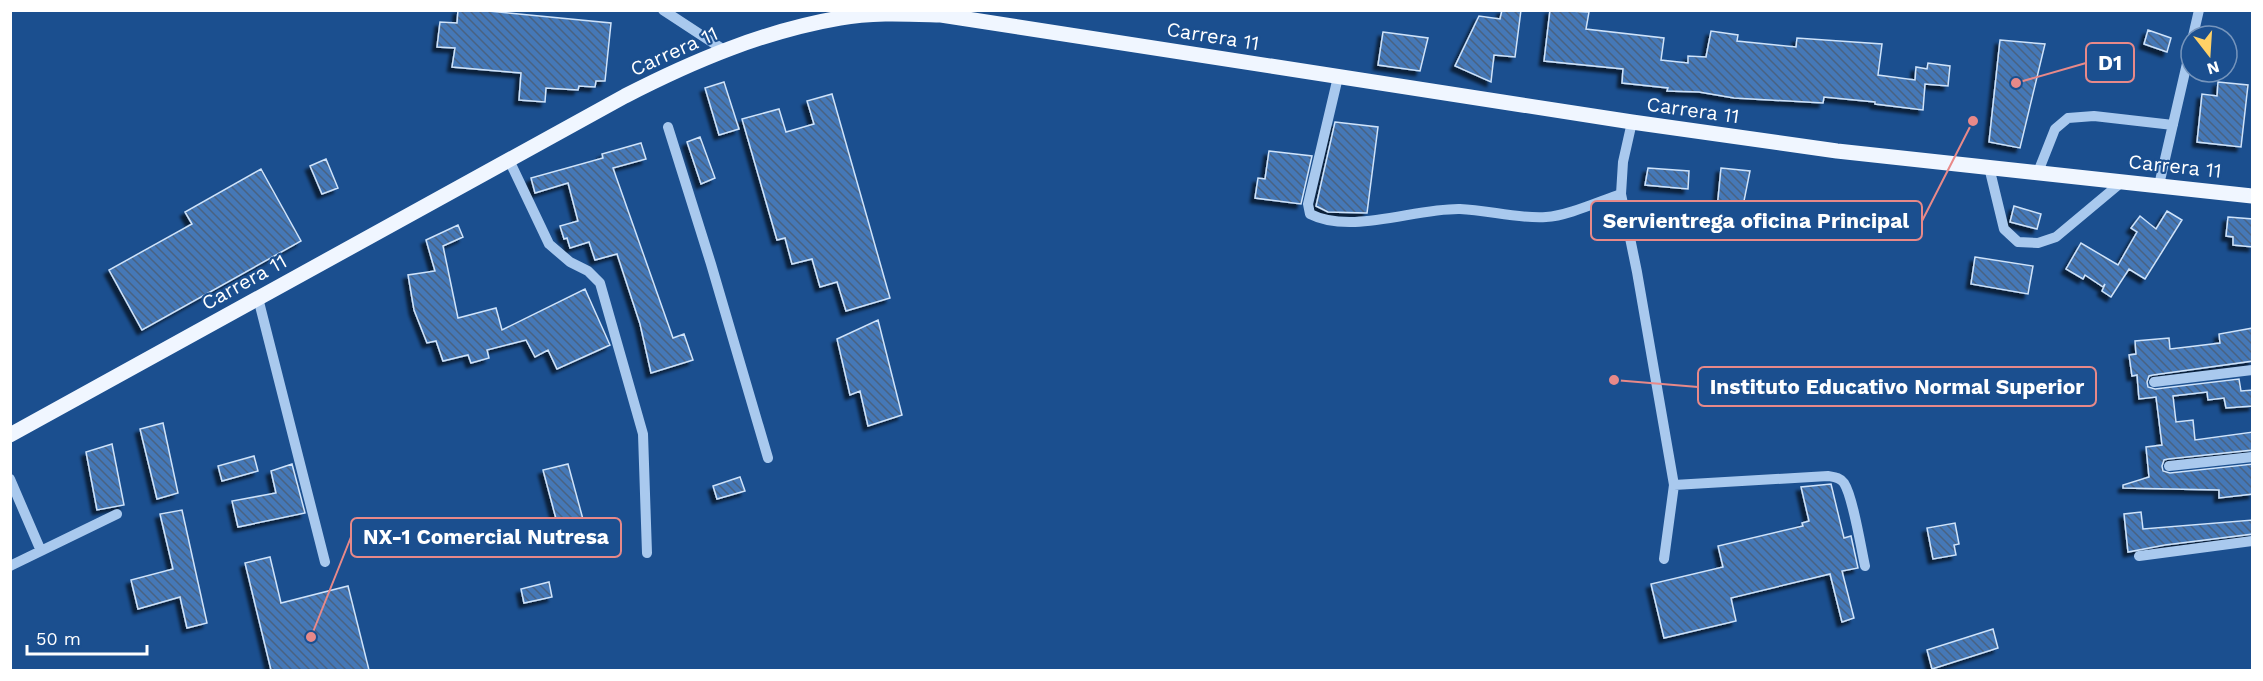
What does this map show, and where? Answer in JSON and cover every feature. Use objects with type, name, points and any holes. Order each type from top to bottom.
[{"type":"main road","name":"Carrera 11","points":[[10,435],[672,72],[724,50],[788,30],[871,13],[990,17],[1338,77],[1632,122],[1838,151],[2253,196]]},
{"type":"street","points":[[663,10],[724,50]]},
{"type":"street","points":[[1338,77],[1308,204],[1310,214],[1317,217],[1350,222],[1372,221],[1458,209],[1547,217],[1621,194]]},
{"type":"street","points":[[2159,185],[2182,84]]},
{"type":"street","points":[[2038,172],[2055,129],[2068,118],[2094,116],[2173,125]]},
{"type":"street","points":[[1632,122],[1623,162],[1621,194],[1674,485],[1664,560]]},
{"type":"street","points":[[668,127],[768,458]]},
{"type":"street","points":[[509,160],[549,244],[570,262],[588,272],[600,283],[603,291],[643,434],[647,553]]},
{"type":"street","points":[[1989,167],[2004,229],[2018,242],[2038,243],[2056,237],[2123,181]]},
{"type":"street","points":[[258,298],[325,562]]},
{"type":"street","points":[[2154,382],[2253,370]]},
{"type":"street","points":[[2169,466],[2253,457]]},
{"type":"street","points":[[1674,485],[1839,477],[1845,483],[1865,566]]},
{"type":"street","points":[[10,479],[41,551]]},
{"type":"street","points":[[10,566],[117,514]]},
{"type":"street","points":[[2139,556],[2253,541]]},
{"type":"building","points":[[458,10],[611,23],[605,81],[596,81],[595,87],[579,86],[578,90],[546,88],[545,102],[519,100],[521,73],[452,67],[455,48],[437,47],[440,22],[457,23]]},
{"type":"building","points":[[1502,10],[1521,10],[1515,57],[1494,55],[1491,82],[1455,66],[1479,16],[1500,19]]},
{"type":"building","points":[[1550,10],[1589,12],[1586,29],[1664,38],[1661,60],[1688,63],[1688,56],[1706,57],[1711,31],[1738,35],[1737,41],[1796,47],[1797,38],[1882,44],[1878,75],[1915,80],[1916,67],[1927,69],[1928,63],[1950,66],[1948,86],[1925,84],[1923,110],[1824,97],[1823,103],[1734,98],[1699,92],[1667,91],[1668,88],[1622,83],[1623,69],[1544,61]]},
{"type":"building","points":[[2148,30],[2171,38],[2167,52],[2144,44]]},
{"type":"building","points":[[1383,32],[1428,38],[1420,71],[1378,65]]},
{"type":"building","points":[[2000,40],[2045,44],[2020,148],[1989,142]]},
{"type":"building","points":[[724,82],[739,129],[719,135],[705,88]]},
{"type":"building","points":[[2218,84],[2248,85],[2241,147],[2197,142],[2202,94],[2217,96]]},
{"type":"building","points":[[832,94],[890,298],[846,311],[837,282],[820,287],[812,259],[792,264],[785,238],[777,240],[742,119],[779,109],[786,132],[814,124],[807,101]]},
{"type":"building","points":[[1335,122],[1378,127],[1367,213],[1328,212],[1316,206]]},
{"type":"building","points":[[700,137],[715,178],[701,184],[687,142]]},
{"type":"building","points":[[641,143],[646,159],[613,168],[673,338],[684,334],[693,360],[651,373],[640,324],[617,254],[595,260],[589,242],[570,248],[560,226],[578,221],[568,183],[535,193],[531,178],[603,158],[602,154]]},
{"type":"building","points":[[1269,151],[1312,156],[1301,204],[1255,198],[1258,178],[1265,179]]},
{"type":"building","points":[[326,159],[338,188],[322,194],[310,166]]},
{"type":"building","points":[[1648,168],[1689,171],[1688,189],[1645,185]]},
{"type":"building","points":[[1721,168],[1750,171],[1742,211],[1717,209]]},
{"type":"building","points":[[261,169],[301,241],[142,330],[109,270],[192,224],[185,212]]},
{"type":"building","points":[[2014,206],[2041,214],[2037,229],[2010,222]]},
{"type":"building","points":[[2167,211],[2182,220],[2145,279],[2129,269],[2111,297],[2102,291],[2105,284],[2103,287],[2085,275],[2083,279],[2066,269],[2081,243],[2118,265],[2137,232],[2131,228],[2140,216],[2156,229]]},
{"type":"building","points":[[2228,217],[2253,219],[2253,247],[2233,245],[2233,237],[2226,236]]},
{"type":"building","points":[[458,225],[463,237],[443,246],[458,318],[496,308],[502,330],[585,289],[610,345],[557,369],[548,350],[535,357],[526,340],[487,350],[489,358],[471,363],[468,355],[443,361],[436,341],[427,343],[414,310],[408,275],[435,271],[426,240]]},
{"type":"building","points":[[1975,257],[2033,266],[2028,294],[1971,284]]},
{"type":"building","points":[[878,320],[902,415],[868,426],[860,391],[850,395],[837,339]]},
{"type":"building","points":[[2253,328],[2253,361],[2153,375],[2149,376],[2147,382],[2148,387],[2155,389],[2239,379],[2241,391],[2253,390],[2253,406],[2226,408],[2224,398],[2208,400],[2207,392],[2173,396],[2176,422],[2193,420],[2195,440],[2253,432],[2253,450],[2168,459],[2164,460],[2162,466],[2163,471],[2170,473],[2253,464],[2253,494],[2219,498],[2219,490],[2123,488],[2123,485],[2149,477],[2146,447],[2162,445],[2156,397],[2139,399],[2137,375],[2132,376],[2129,355],[2136,354],[2135,341],[2169,338],[2170,349],[2220,343],[2219,334]]},
{"type":"building","points":[[163,423],[178,493],[157,499],[140,429]]},
{"type":"building","points":[[112,444],[124,505],[97,510],[86,452]]},
{"type":"building","points":[[254,456],[258,471],[222,481],[218,466]]},
{"type":"building","points":[[292,464],[305,513],[238,527],[232,501],[276,493],[271,471]]},
{"type":"building","points":[[568,464],[584,523],[559,530],[543,470]]},
{"type":"building","points":[[740,477],[745,491],[717,499],[713,486]]},
{"type":"building","points":[[1831,484],[1844,538],[1851,536],[1858,568],[1842,571],[1854,618],[1842,622],[1830,574],[1731,598],[1736,621],[1664,638],[1651,584],[1723,567],[1718,546],[1803,526],[1802,523],[1809,521],[1801,487]]},
{"type":"building","points":[[182,510],[207,623],[187,628],[180,597],[138,609],[131,580],[173,569],[160,514]]},
{"type":"building","points":[[2141,512],[2143,529],[2253,520],[2253,534],[2128,552],[2124,514]]},
{"type":"building","points":[[1955,523],[1959,544],[1954,545],[1956,555],[1933,559],[1927,528]]},
{"type":"building","points":[[270,557],[281,603],[348,586],[369,670],[271,670],[245,563]]},
{"type":"building","points":[[549,582],[552,597],[524,603],[521,589]]},
{"type":"building","points":[[1993,629],[1998,648],[1932,669],[1927,650]]},
{"type":"place","name":"D1","points":[[2016,83]]},
{"type":"place","name":"Servientrega oficina Principal","points":[[1973,121]]},
{"type":"place","name":"Instituto Educativo Normal Superior","points":[[1614,380]]},
{"type":"place","name":"NX-1 Comercial Nutresa","points":[[311,637]]}]
